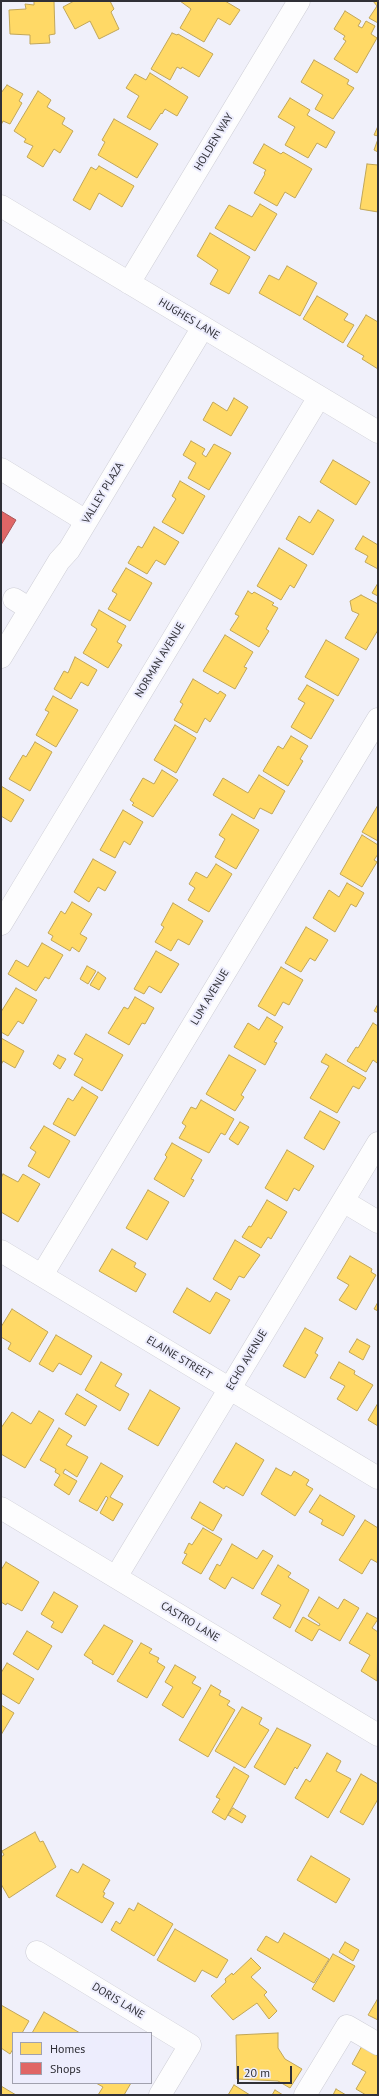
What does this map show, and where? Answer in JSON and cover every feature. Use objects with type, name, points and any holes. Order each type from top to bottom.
[{"type":"street","name":"HOLDEN WAY","points":[[129,283],[298,1]]},
{"type":"street","name":"HUGHES LANE","points":[[1,206],[378,432]]},
{"type":"street","name":"VALLEY PLAZA","points":[[1,657],[22,604],[69,550],[202,327]]},
{"type":"street","name":"NORMAN AVENUE","points":[[1,924],[318,397]]},
{"type":"street","points":[[1,469],[86,521]]},
{"type":"street","name":"LUM AVENUE","points":[[42,1276],[378,719]]},
{"type":"street","name":"ECHO AVENUE","points":[[116,1577],[378,1143]]},
{"type":"street","points":[[343,1201],[378,1222]]},
{"type":"street","name":"ELAINE STREET","points":[[1,1251],[378,1478]]},
{"type":"street","name":"CASTRO LANE","points":[[1,1508],[378,1735]]},
{"type":"street","name":"DORIS LANE","points":[[37,1952],[190,2045],[160,2095]]},
{"type":"street","points":[[305,2095],[347,2026],[378,2044]]},
{"type":"building: Homes","points":[[34,1],[54,1],[55,34],[49,35],[50,43],[30,44],[30,35],[10,34],[9,10],[26,9],[25,4],[34,5]]},
{"type":"building: Homes","points":[[74,1],[110,1],[114,9],[111,12],[119,29],[99,39],[90,21],[75,29],[63,7]]},
{"type":"building: Homes","points":[[180,1],[225,1],[240,10],[230,25],[218,18],[204,42],[180,28],[191,9]]},
{"type":"building: Homes","points":[[373,1],[378,1],[378,23],[369,18],[377,6]]},
{"type":"building: Homes","points":[[345,11],[361,21],[358,26],[362,28],[366,21],[375,26],[371,34],[377,38],[357,73],[334,59],[346,41],[343,39],[345,36],[334,29]]},
{"type":"building: Homes","points":[[172,33],[178,34],[213,54],[199,77],[182,67],[181,69],[177,67],[170,80],[151,69]]},
{"type":"building: Homes","points":[[314,60],[349,80],[347,84],[354,88],[333,119],[315,109],[323,95],[301,82]]},
{"type":"building: Homes","points":[[150,73],[188,97],[177,116],[165,109],[150,130],[127,117],[139,96],[126,88],[135,74],[146,80]]},
{"type":"building: Homes","points":[[7,85],[23,94],[19,101],[22,103],[10,124],[3,121],[1,125],[1,93]]},
{"type":"building: Homes","points":[[38,91],[51,100],[47,107],[65,118],[62,124],[73,131],[60,153],[54,149],[43,167],[27,157],[33,146],[24,142],[26,139],[14,131]]},
{"type":"building: Homes","points":[[290,98],[310,110],[307,115],[335,132],[326,148],[317,143],[308,158],[285,145],[295,127],[278,117]]},
{"type":"building: Homes","points":[[114,119],[158,144],[137,178],[98,155],[105,142],[102,140]]},
{"type":"building: Homes","points":[[378,126],[378,136],[374,135]]},
{"type":"building: Homes","points":[[378,139],[378,152],[374,150]]},
{"type":"building: Homes","points":[[264,144],[281,154],[283,152],[312,169],[295,198],[285,192],[277,206],[254,193],[266,170],[253,163]]},
{"type":"building: Homes","points":[[367,164],[378,165],[378,212],[360,209]]},
{"type":"building: Homes","points":[[99,166],[134,186],[122,207],[99,193],[90,210],[73,200],[91,167],[96,170]]},
{"type":"building: Homes","points":[[260,204],[277,214],[255,251],[215,228],[229,205],[252,217]]},
{"type":"building: Homes","points":[[210,233],[250,257],[229,294],[210,284],[218,270],[197,256]]},
{"type":"building: Homes","points":[[287,266],[317,283],[300,316],[259,293],[269,275],[279,280]]},
{"type":"building: Homes","points":[[317,296],[348,314],[344,320],[354,325],[343,343],[303,319]]},
{"type":"building: Homes","points":[[366,315],[378,322],[378,369],[362,359],[364,356],[347,346]]},
{"type":"building: Homes","points":[[234,398],[248,407],[231,436],[203,420],[213,402],[227,411]]},
{"type":"building: Homes","points":[[191,441],[205,449],[202,454],[206,457],[214,444],[231,453],[209,490],[188,478],[196,463],[183,455]]},
{"type":"building: Homes","points":[[333,460],[370,482],[356,505],[320,482]]},
{"type":"building: Homes","points":[[180,481],[205,496],[183,534],[162,522],[176,499],[172,496]]},
{"type":"building: Homes","points":[[318,510],[334,520],[313,555],[286,539],[299,516],[310,523]]},
{"type":"building: Homes","points":[[154,527],[179,542],[165,565],[156,560],[147,574],[128,563],[138,546],[142,548]]},
{"type":"building: Homes","points":[[363,536],[378,545],[378,569],[365,562],[368,556],[355,549]]},
{"type":"building: Homes","points":[[279,548],[307,565],[294,588],[290,585],[281,600],[257,586]]},
{"type":"building: Homes","points":[[126,568],[152,583],[130,621],[108,609],[117,594],[112,591]]},
{"type":"building: Homes","points":[[378,583],[378,596],[372,593]]},
{"type":"building: Homes","points":[[248,591],[252,594],[254,592],[274,603],[272,605],[278,608],[266,629],[269,631],[259,647],[230,630],[239,616],[235,614]]},
{"type":"building: Homes","points":[[361,595],[378,604],[378,630],[366,650],[345,638],[359,614],[352,611],[350,601]]},
{"type":"building: Homes","points":[[99,610],[126,626],[117,642],[122,645],[108,668],[83,653],[97,629],[91,625]]},
{"type":"building: Homes","points":[[225,635],[253,652],[244,667],[247,668],[235,689],[203,671]]},
{"type":"building: Homes","points":[[326,640],[359,659],[338,696],[305,677]]},
{"type":"building: Homes","points":[[75,657],[97,670],[88,686],[81,682],[71,699],[54,689],[64,671],[68,673]]},
{"type":"building: Homes","points":[[193,679],[218,694],[220,691],[226,695],[210,722],[205,718],[197,733],[174,720],[183,704],[180,702]]},
{"type":"building: Homes","points":[[307,685],[334,700],[311,739],[291,727],[305,703],[298,699]]},
{"type":"building: Homes","points":[[53,696],[78,710],[56,747],[36,735],[49,712],[45,710]]},
{"type":"building: Homes","points":[[175,725],[196,738],[176,773],[154,760]]},
{"type":"building: Homes","points":[[291,736],[308,746],[300,759],[303,761],[288,786],[263,771],[278,746],[283,749]]},
{"type":"building: Homes","points":[[35,742],[52,752],[30,791],[9,779],[23,755],[26,757]]},
{"type":"building: Homes","points":[[162,770],[178,780],[153,817],[132,805],[134,803],[130,800],[143,778],[154,784]]},
{"type":"building: Homes","points":[[259,775],[285,791],[272,814],[260,808],[254,819],[213,795],[223,778],[248,793]]},
{"type":"building: Homes","points":[[1,786],[24,800],[11,822],[1,816]]},
{"type":"building: Homes","points":[[378,805],[378,841],[362,832]]},
{"type":"building: Homes","points":[[123,810],[143,822],[130,845],[124,841],[115,858],[100,850]]},
{"type":"building: Homes","points":[[232,814],[259,830],[236,869],[215,857],[225,839],[219,835]]},
{"type":"building: Homes","points":[[362,835],[378,845],[378,854],[374,860],[377,862],[362,887],[340,874]]},
{"type":"building: Homes","points":[[93,859],[116,872],[105,891],[98,887],[89,902],[74,892]]},
{"type":"building: Homes","points":[[216,864],[232,874],[209,912],[188,900],[195,888],[189,884],[196,872],[207,878]]},
{"type":"building: Homes","points":[[347,883],[364,893],[356,907],[351,904],[335,932],[313,918],[329,890],[339,897]]},
{"type":"building: Homes","points":[[72,902],[92,914],[80,934],[87,938],[79,952],[72,947],[70,951],[51,940],[53,936],[48,933],[61,911],[65,914]]},
{"type":"building: Homes","points":[[173,903],[203,921],[189,945],[178,939],[171,951],[155,942],[164,927],[161,925]]},
{"type":"building: Homes","points":[[306,927],[328,940],[315,961],[310,958],[301,972],[285,963]]},
{"type":"building: Homes","points":[[42,943],[63,955],[49,979],[45,977],[36,991],[8,974],[16,960],[28,967]]},
{"type":"building: Homes","points":[[156,951],[179,964],[161,993],[149,986],[144,994],[134,989]]},
{"type":"building: Homes","points":[[87,966],[96,971],[88,984],[80,979]]},
{"type":"building: Homes","points":[[281,967],[303,980],[289,1005],[283,1002],[275,1016],[258,1006]]},
{"type":"building: Homes","points":[[98,972],[106,978],[99,990],[90,985]]},
{"type":"building: Homes","points":[[16,988],[37,1000],[23,1024],[18,1021],[8,1036],[1,1032],[1,1012]]},
{"type":"building: Homes","points":[[135,997],[154,1008],[145,1024],[142,1023],[129,1045],[108,1033],[124,1007],[128,1009]]},
{"type":"building: Homes","points":[[378,1004],[378,1013],[374,1011]]},
{"type":"building: Homes","points":[[267,1017],[283,1027],[274,1042],[277,1043],[265,1065],[234,1047],[248,1023],[259,1030]]},
{"type":"building: Homes","points":[[373,1023],[378,1026],[378,1061],[377,1063],[373,1060],[366,1072],[347,1061],[356,1047],[358,1048]]},
{"type":"building: Homes","points":[[86,1034],[123,1055],[102,1091],[74,1075],[83,1059],[74,1054]]},
{"type":"building: Homes","points":[[1,1038],[24,1051],[15,1068],[3,1061],[1,1065]]},
{"type":"building: Homes","points":[[326,1054],[366,1078],[359,1089],[353,1086],[337,1113],[310,1098],[329,1066],[321,1062]]},
{"type":"building: Homes","points":[[58,1055],[66,1059],[60,1069],[53,1064]]},
{"type":"building: Homes","points":[[229,1055],[256,1070],[241,1095],[244,1097],[235,1111],[206,1094]]},
{"type":"building: Homes","points":[[82,1087],[98,1097],[75,1136],[53,1124],[68,1098],[73,1101]]},
{"type":"building: Homes","points":[[201,1100],[234,1119],[225,1135],[221,1133],[209,1153],[179,1138],[186,1126],[182,1123],[191,1107],[196,1109]]},
{"type":"building: Homes","points":[[320,1111],[340,1122],[324,1150],[304,1138]]},
{"type":"building: Homes","points":[[240,1122],[249,1127],[238,1145],[229,1139]]},
{"type":"building: Homes","points":[[44,1126],[70,1141],[49,1178],[28,1166],[36,1152],[30,1148]]},
{"type":"building: Homes","points":[[172,1143],[202,1160],[191,1179],[194,1180],[184,1197],[154,1179],[167,1157],[165,1155]]},
{"type":"building: Homes","points":[[287,1150],[314,1166],[299,1191],[294,1188],[287,1201],[265,1188]]},
{"type":"building: Homes","points":[[3,1174],[18,1182],[23,1174],[40,1184],[18,1222],[1,1212],[1,1178]]},
{"type":"building: Homes","points":[[148,1190],[169,1202],[147,1240],[126,1228]]},
{"type":"building: Homes","points":[[267,1200],[287,1212],[271,1239],[268,1237],[261,1248],[242,1237],[249,1226],[251,1227]]},
{"type":"building: Homes","points":[[235,1240],[260,1255],[244,1278],[239,1276],[231,1290],[213,1279]]},
{"type":"building: Homes","points":[[112,1249],[136,1263],[134,1267],[146,1274],[136,1292],[99,1271]]},
{"type":"building: Homes","points":[[350,1256],[372,1269],[371,1272],[376,1275],[356,1310],[339,1300],[349,1285],[337,1278]]},
{"type":"building: Homes","points":[[187,1288],[210,1302],[216,1292],[230,1300],[210,1334],[173,1312]]},
{"type":"building: Homes","points":[[378,1302],[378,1311],[374,1309]]},
{"type":"building: Homes","points":[[12,1309],[48,1332],[30,1362],[8,1349],[11,1343],[1,1337],[1,1327]]},
{"type":"building: Homes","points":[[305,1328],[323,1338],[315,1353],[318,1355],[305,1378],[283,1366]]},
{"type":"building: Homes","points":[[56,1335],[92,1356],[81,1375],[59,1363],[53,1372],[39,1364]]},
{"type":"building: Homes","points":[[357,1339],[370,1346],[363,1360],[349,1352]]},
{"type":"building: Homes","points":[[101,1362],[122,1374],[115,1386],[129,1394],[120,1411],[85,1390]]},
{"type":"building: Homes","points":[[339,1362],[355,1371],[354,1374],[373,1385],[357,1411],[337,1399],[345,1386],[330,1378]]},
{"type":"building: Homes","points":[[150,1390],[180,1408],[158,1446],[128,1429]]},
{"type":"building: Homes","points":[[77,1394],[97,1406],[85,1426],[65,1414]]},
{"type":"building: Homes","points":[[378,1403],[378,1426],[368,1420]]},
{"type":"building: Homes","points":[[39,1411],[54,1420],[25,1468],[1,1454],[1,1428],[12,1412],[31,1424]]},
{"type":"building: Homes","points":[[59,1428],[72,1436],[66,1445],[88,1457],[77,1477],[65,1469],[63,1473],[77,1481],[69,1495],[54,1485],[60,1475],[55,1472],[56,1469],[40,1460]]},
{"type":"building: Homes","points":[[236,1443],[264,1460],[243,1496],[226,1486],[224,1489],[213,1482]]},
{"type":"building: Homes","points":[[101,1463],[123,1476],[110,1497],[123,1504],[113,1521],[100,1513],[108,1498],[106,1496],[97,1511],[79,1501]]},
{"type":"building: Homes","points":[[276,1468],[291,1476],[294,1471],[309,1480],[306,1485],[313,1489],[295,1516],[261,1494]]},
{"type":"building: Homes","points":[[320,1495],[355,1516],[343,1536],[321,1524],[323,1520],[309,1512]]},
{"type":"building: Homes","points":[[200,1502],[222,1515],[213,1531],[191,1518]]},
{"type":"building: Homes","points":[[365,1520],[378,1528],[378,1563],[371,1559],[362,1574],[339,1560]]},
{"type":"building: Homes","points":[[203,1528],[222,1539],[201,1574],[182,1563],[187,1554],[184,1553],[189,1543],[192,1545]]},
{"type":"building: Homes","points":[[232,1544],[257,1559],[263,1550],[273,1556],[253,1589],[232,1577],[225,1589],[209,1579],[217,1564],[220,1566]]},
{"type":"building: Homes","points":[[6,1562],[39,1582],[22,1611],[7,1603],[6,1605],[1,1602],[1,1570]]},
{"type":"building: Homes","points":[[278,1565],[291,1573],[288,1577],[309,1590],[290,1628],[273,1618],[281,1605],[261,1594]]},
{"type":"building: Homes","points":[[54,1592],[78,1606],[62,1633],[51,1627],[54,1622],[41,1614]]},
{"type":"building: Homes","points":[[319,1597],[338,1609],[344,1599],[359,1608],[340,1641],[319,1629],[312,1641],[295,1631],[303,1617],[319,1626],[320,1624],[308,1616]]},
{"type":"building: Homes","points":[[367,1613],[378,1619],[372,1628],[378,1632],[377,1681],[361,1671],[370,1655],[349,1643]]},
{"type":"building: Homes","points":[[104,1625],[133,1641],[113,1675],[92,1663],[93,1661],[84,1655]]},
{"type":"building: Homes","points":[[27,1631],[52,1646],[38,1670],[13,1654]]},
{"type":"building: Homes","points":[[141,1643],[152,1649],[149,1653],[159,1658],[157,1662],[165,1667],[147,1698],[117,1681]]},
{"type":"building: Homes","points":[[7,1663],[34,1679],[19,1704],[1,1693],[1,1673]]},
{"type":"building: Homes","points":[[175,1665],[196,1677],[192,1683],[201,1688],[183,1718],[162,1705],[173,1687],[165,1682]]},
{"type":"building: Homes","points":[[211,1685],[221,1691],[219,1695],[230,1701],[227,1705],[235,1710],[208,1757],[179,1740]]},
{"type":"building: Homes","points":[[1,1705],[14,1713],[1,1735]]},
{"type":"building: Homes","points":[[242,1707],[262,1718],[259,1724],[269,1730],[245,1768],[215,1751]]},
{"type":"building: Homes","points":[[277,1728],[311,1745],[297,1769],[295,1767],[285,1785],[254,1767]]},
{"type":"building: Homes","points":[[327,1753],[341,1761],[336,1771],[351,1779],[328,1818],[295,1798],[306,1779],[310,1782]]},
{"type":"building: Homes","points":[[234,1767],[249,1776],[225,1820],[212,1812],[220,1799],[216,1797]]},
{"type":"building: Homes","points":[[361,1774],[378,1784],[378,1799],[363,1825],[340,1812]]},
{"type":"building: Homes","points":[[233,1808],[246,1816],[242,1823],[228,1815]]},
{"type":"building: Homes","points":[[35,1832],[40,1842],[43,1841],[56,1867],[9,1898],[1,1884],[1,1857],[4,1855],[2,1851]]},
{"type":"building: Homes","points":[[311,1856],[350,1879],[336,1903],[297,1880]]},
{"type":"building: Homes","points":[[83,1864],[110,1880],[103,1892],[105,1893],[103,1897],[114,1903],[102,1923],[56,1896],[71,1869],[78,1873]]},
{"type":"building: Homes","points":[[138,1903],[173,1924],[154,1956],[111,1930],[116,1921],[120,1924],[129,1908],[134,1911]]},
{"type":"building: Homes","points":[[175,1929],[228,1960],[217,1978],[202,1970],[195,1982],[157,1960]]},
{"type":"building: Homes","points":[[284,1933],[329,1959],[314,1983],[257,1950],[266,1936],[278,1943]]},
{"type":"building: Homes","points":[[345,1942],[359,1950],[353,1961],[339,1952]]},
{"type":"building: Homes","points":[[333,1954],[355,1966],[334,2002],[312,1989]]},
{"type":"building: Homes","points":[[251,1958],[261,1968],[251,1977],[267,1992],[264,1995],[277,2011],[269,2019],[257,2003],[233,2020],[211,1996],[226,1982],[225,1979],[232,1973],[233,1975]]},
{"type":"building: Homes","points":[[378,2000],[378,2020],[368,2015]]},
{"type":"building: Homes","points":[[1,2005],[29,2021],[23,2032],[12,2032],[12,2051],[10,2054],[1,2048]]},
{"type":"building: Homes","points":[[44,2012],[78,2032],[33,2032]]},
{"type":"building: Homes","points":[[278,2033],[278,2048],[285,2059],[302,2069],[290,2088],[278,2081],[237,2079],[236,2035]]},
{"type":"building: Homes","points":[[362,2046],[378,2056],[378,2095],[366,2095],[356,2089],[366,2072],[352,2064]]},
{"type":"building: Homes","points":[[98,2084],[130,2084],[124,2095],[98,2095],[103,2087]]},
{"type":"building: Homes","points":[[234,2085],[250,2095],[228,2095]]},
{"type":"building: Homes","points":[[1,2086],[16,2095],[1,2095]]},
{"type":"building: Homes","points":[[336,2089],[346,2095],[333,2095]]},
{"type":"building: Homes","points":[[275,2090],[283,2095],[272,2095]]},
{"type":"building: Shops","points":[[1,511],[16,520],[1,545]]}]
